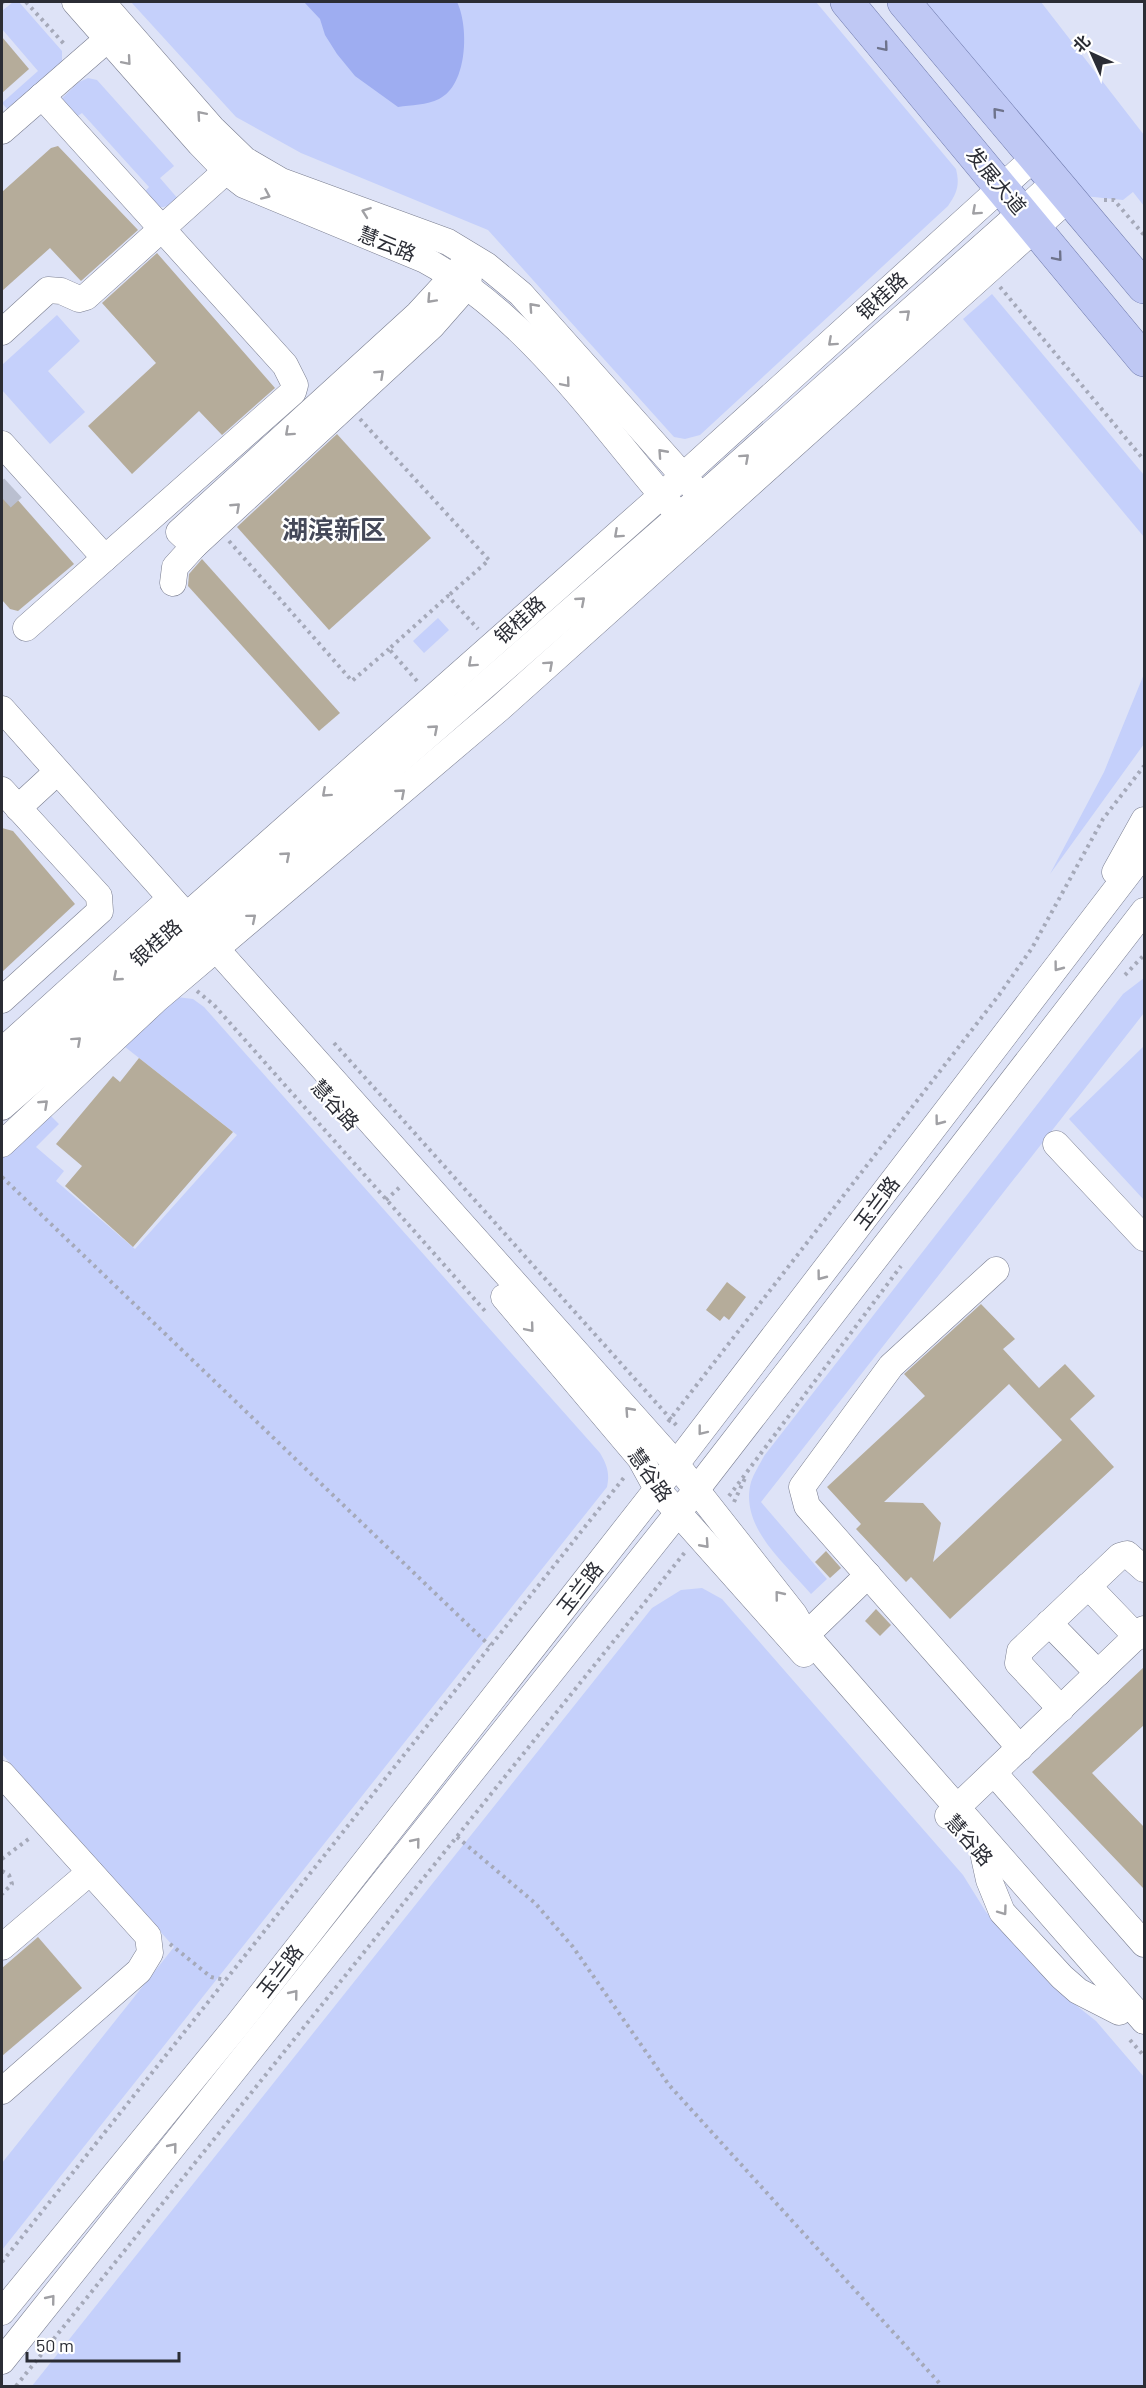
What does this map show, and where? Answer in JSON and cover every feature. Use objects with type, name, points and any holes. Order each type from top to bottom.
[{"type":"main road","name":"发展大道","points":[[847,2],[1144,360]]},
{"type":"main road","points":[[904,2],[1143,285]]},
{"type":"street","name":"慧云路","points":[[75,2],[116,33],[237,153],[261,171],[448,242],[471,256],[521,294],[701,497]]},
{"type":"street","name":"慧云路","points":[[102,2],[116,33],[226,171],[244,185],[267,196],[419,257],[461,280],[519,327],[679,516]]},
{"type":"street","points":[[2,131],[116,33]]},
{"type":"street","points":[[26,628],[293,392],[295,385],[285,365],[42,96]]},
{"type":"street","points":[[2,332],[48,290],[61,291],[80,299],[86,297],[226,171]]},
{"type":"street","points":[[2,1051],[191,932],[500,708],[987,271],[1019,209],[1053,179]]},
{"type":"street","name":"银桂路","points":[[2,1079],[191,932],[679,516],[1053,179]]},
{"type":"street","name":"银桂路","points":[[2,1107],[191,932],[432,699],[683,476],[1019,209]]},
{"type":"street","points":[[186,539],[216,526],[432,326],[461,280],[471,256]]},
{"type":"street","points":[[173,583],[175,567],[186,539],[418,314],[461,280]]},
{"type":"street","points":[[1106,314],[1144,366]]},
{"type":"street","points":[[2,444],[20,481],[105,558]]},
{"type":"street","name":"慧谷路","points":[[2,710],[191,932],[647,1449],[657,1489],[1144,2021]]},
{"type":"street","points":[[2,1000],[100,912],[99,896],[10,799],[57,772]]},
{"type":"street","points":[[1076,943],[1144,820]]},
{"type":"street","name":"玉兰路","points":[[2,2312],[238,2024],[684,1455],[1144,854]]},
{"type":"street","name":"玉兰路","points":[[2,2361],[1114,970],[1144,911]]},
{"type":"street","points":[[1114,970],[1144,922]]},
{"type":"street","points":[[2,1144],[148,1007],[191,932]]},
{"type":"street","points":[[1056,1144],[1144,1238]]},
{"type":"street","points":[[996,1270],[891,1366],[802,1487],[807,1506],[1020,1748]]},
{"type":"street","name":"慧谷路","points":[[647,1449],[684,1455],[726,1504],[806,1635],[952,1812],[984,1857],[1144,2041]]},
{"type":"street","points":[[1061,1709],[1018,1663],[1017,1658],[1020,1651],[1120,1556],[1126,1554],[1144,1569]]},
{"type":"street","points":[[806,1635],[868,1575]]},
{"type":"street","points":[[952,1812],[1141,1633],[1088,1586]]},
{"type":"street","points":[[1049,1623],[1098,1673]]},
{"type":"street","points":[[2,1773],[148,1936],[150,1953],[139,1971],[2,2091]]},
{"type":"street","points":[[994,1773],[1144,1944]]},
{"type":"street","points":[[2,1947],[90,1872]]},
{"type":"path","points":[[26,2],[81,63]]},
{"type":"path","points":[[987,271],[1144,460]]},
{"type":"path","points":[[216,526],[352,681],[489,560],[347,405]]},
{"type":"path","points":[[448,596],[492,645]]},
{"type":"path","points":[[389,649],[432,699]]},
{"type":"path","points":[[2,2262],[647,1449],[999,995],[1032,948],[1103,819],[1144,766]]},
{"type":"path","points":[[1114,970],[1144,955]]},
{"type":"path","points":[[330,1039],[671,1418],[684,1455]]},
{"type":"path","points":[[2,1177],[490,1646]]},
{"type":"path","points":[[704,1480],[726,1504],[903,1263]]},
{"type":"path","points":[[16,2386],[698,1536]]},
{"type":"path","points":[[2,1859],[22,1843],[50,1827]]},
{"type":"path","points":[[457,1837],[535,1903],[573,1947],[669,2085],[942,2386]]},
{"type":"path","points":[[2,1871],[12,1879],[12,1884],[2,1894]]},
{"type":"path","points":[[148,1941],[173,1945],[211,1977],[225,1980]]},
{"type":"shaded area","points":[[13,2],[19,2],[62,51],[62,65],[9,111],[2,103],[38,71],[2,29],[2,11]]},
{"type":"shaded area","points":[[131,2],[816,2],[956,169],[957,189],[948,206],[700,435],[685,439],[674,437],[488,230],[301,153],[236,117]]},
{"type":"shaded area","points":[[304,2],[457,2],[461,12],[464,40],[461,68],[456,81],[449,92],[439,99],[424,104],[398,107],[355,76],[325,35],[320,19]]},
{"type":"shaded area","points":[[923,2],[1041,2],[1144,135],[1144,206],[1133,192],[1123,200],[1084,196]]},
{"type":"shaded area","points":[[88,78],[97,80],[174,166],[160,178],[179,200],[163,207],[151,203],[142,195],[149,187],[82,113],[72,120],[57,103],[79,82]]},
{"type":"shaded area","points":[[992,294],[1144,475],[1144,537],[963,319]]},
{"type":"shaded area","points":[[57,315],[80,341],[48,371],[85,412],[50,444],[2,390],[2,365]]},
{"type":"shaded area","points":[[438,618],[449,630],[424,653],[413,641]]},
{"type":"shaded area","points":[[1144,674],[1144,744],[1050,874],[1104,772]]},
{"type":"shaded area","points":[[1144,978],[1144,1013],[761,1502],[827,1579],[811,1594],[777,1557],[758,1529],[752,1514],[749,1498],[751,1482],[764,1456],[1123,994]]},
{"type":"shaded area","points":[[177,997],[193,999],[204,1007],[600,1453],[607,1469],[608,1482],[607,1487],[2,2250],[2,2163],[174,1947],[2,1754],[2,1153],[47,1112],[59,1124],[36,1147],[64,1171],[56,1181],[135,1249],[237,1135],[120,1043]]},
{"type":"shaded area","points":[[1144,1046],[1144,1200],[1069,1119]]},
{"type":"shaded area","points":[[702,1588],[722,1599],[963,1875],[986,1912],[1058,1991],[1096,2021],[1144,2077],[1144,2386],[32,2386],[652,1608],[681,1590]]},
{"type":"building","points":[[2,37],[29,69],[2,93]]},
{"type":"building","points":[[58,146],[138,230],[81,281],[50,248],[2,291],[2,192],[51,148]]},
{"type":"building","points":[[157,253],[275,388],[222,435],[199,411],[132,474],[88,426],[156,363],[102,303]]},
{"type":"building","points":[[337,434],[431,538],[329,630],[237,527]]},
{"type":"building","points":[[2,482],[74,564],[18,611],[10,609],[2,600]]},
{"type":"building","points":[[202,559],[340,713],[319,731],[188,586],[189,574]]},
{"type":"building","points":[[2,828],[13,831],[75,904],[2,972]]},
{"type":"building","points":[[139,1058],[233,1132],[133,1247],[65,1186],[82,1166],[56,1144],[113,1076],[120,1082]]},
{"type":"building","points":[[727,1282],[746,1297],[729,1320],[724,1316],[720,1321],[706,1310]]},
{"type":"building","points":[[981,1304],[1015,1339],[1003,1349],[1039,1388],[1065,1364],[1095,1396],[1070,1419],[1114,1467],[950,1619],[911,1577],[906,1582],[856,1529],[861,1524],[827,1487],[925,1396],[904,1374]],"holes":[[[1009,1384],[1062,1440],[933,1562],[941,1523],[923,1503],[884,1502]]]},
{"type":"building","points":[[826,1551],[841,1568],[830,1578],[815,1562]]},
{"type":"building","points":[[876,1609],[891,1625],[880,1636],[865,1621]]},
{"type":"building","points":[[1144,1667],[1144,1725],[1092,1773],[1144,1827],[1144,1889],[1032,1772]]},
{"type":"building","points":[[38,1937],[82,1988],[2,2056],[2,1968]]},
{"type":"tunnel","points":[[2,498],[13,488]]},
{"type":"district","name":"湖滨新区","points":[[334,530]]}]
